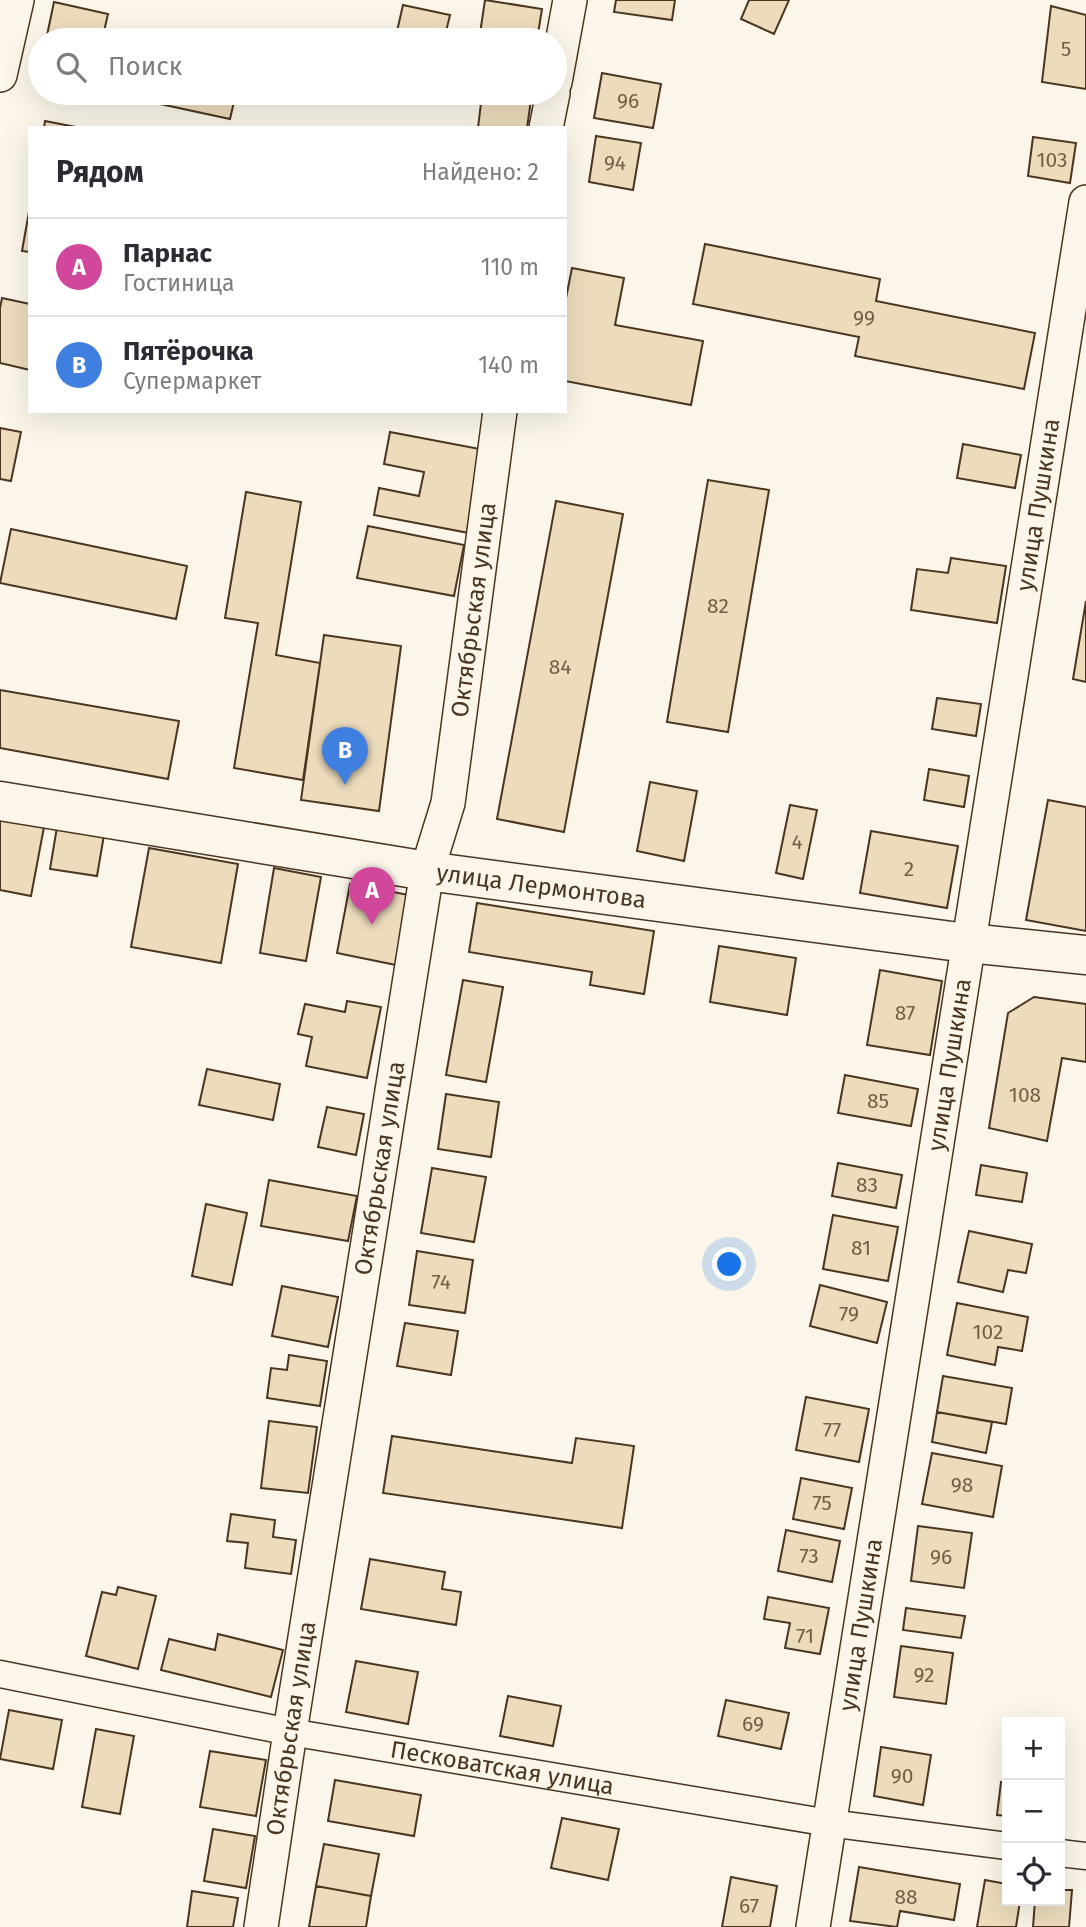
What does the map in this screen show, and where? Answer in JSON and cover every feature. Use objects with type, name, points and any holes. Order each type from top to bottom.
[{"type":"main road","name":"улица Лермонтова","points":[[0,801],[427,871],[968,943],[1086,955]]},
{"type":"street","points":[[0,75],[17,0]]},
{"type":"street","points":[[565,28],[570,0]]},
{"type":"street","points":[[546,126],[551,105]]},
{"type":"street","name":"улица Пушкина","points":[[813,1927],[1086,202]]},
{"type":"street","name":"Октябрьская улица","points":[[261,1927],[427,871],[448,803],[500,413]]},
{"type":"street","name":"Песковатская улица","points":[[0,1674],[290,1732],[829,1823],[1002,1845]]},
{"type":"street","points":[[1065,1854],[1086,1856]]},
{"type":"building","points":[[485,0],[542,9],[539,28],[481,28]]},
{"type":"building","points":[[616,0],[675,0],[672,20],[614,12]]},
{"type":"building","points":[[749,0],[789,0],[774,34],[741,19]]},
{"type":"building","points":[[54,2],[108,14],[105,28],[49,28]]},
{"type":"building","points":[[403,5],[450,15],[447,28],[398,28]]},
{"type":"building","points":[[1051,6],[1086,15],[1086,89],[1042,82]]},
{"type":"building","points":[[602,73],[661,84],[653,128],[594,118]]},
{"type":"building","points":[[165,105],[233,105],[230,119]]},
{"type":"building","points":[[481,105],[530,105],[527,126],[478,126]]},
{"type":"building","points":[[45,121],[71,126],[44,126]]},
{"type":"building","points":[[596,136],[641,143],[633,190],[589,182]]},
{"type":"building","points":[[1033,137],[1076,143],[1070,183],[1028,176]]},
{"type":"building","points":[[28,217],[28,252],[22,251]]},
{"type":"building","points":[[705,244],[880,279],[876,301],[1035,333],[1024,389],[855,356],[859,337],[693,304]]},
{"type":"building","points":[[572,268],[624,278],[615,325],[703,341],[691,405],[567,381],[567,293]]},
{"type":"building","points":[[2,298],[28,304],[28,370],[0,363]]},
{"type":"building","points":[[0,428],[21,432],[11,481],[0,479]]},
{"type":"building","points":[[390,432],[485,450],[469,533],[374,515],[379,488],[419,496],[424,472],[384,464]]},
{"type":"building","points":[[963,444],[1021,455],[1015,488],[957,478]]},
{"type":"building","points":[[708,480],[769,490],[728,732],[667,722]]},
{"type":"building","points":[[246,492],[301,502],[276,655],[320,663],[303,780],[234,768],[258,623],[225,618]]},
{"type":"building","points":[[556,501],[623,514],[564,832],[497,819]]},
{"type":"building","points":[[368,526],[464,545],[454,596],[357,578]]},
{"type":"building","points":[[11,529],[187,566],[176,619],[0,583]]},
{"type":"building","points":[[951,558],[1006,566],[997,623],[911,610],[917,569],[948,573]]},
{"type":"building","points":[[1086,601],[1086,682],[1073,679]]},
{"type":"building","points":[[324,635],[401,646],[379,811],[301,800]]},
{"type":"building","points":[[0,690],[179,721],[168,779],[0,748]]},
{"type":"building","points":[[937,698],[981,704],[976,736],[932,729]]},
{"type":"building","points":[[929,769],[969,776],[964,807],[924,800]]},
{"type":"building","points":[[650,782],[697,791],[684,861],[637,851]]},
{"type":"building","points":[[1048,800],[1086,807],[1086,931],[1026,920]]},
{"type":"building","points":[[790,805],[817,810],[803,879],[776,873]]},
{"type":"building","points":[[0,818],[44,827],[31,896],[0,890]]},
{"type":"building","points":[[57,827],[104,835],[97,876],[50,869]]},
{"type":"building","points":[[871,831],[958,846],[947,908],[860,893]]},
{"type":"building","points":[[149,848],[238,864],[221,963],[131,947]]},
{"type":"building","points":[[274,868],[321,877],[306,961],[260,953]]},
{"type":"building","points":[[350,884],[409,895],[396,965],[337,953]]},
{"type":"building","points":[[477,903],[654,931],[644,994],[590,985],[592,972],[469,952]]},
{"type":"building","points":[[719,946],[796,958],[787,1015],[710,1002]]},
{"type":"building","points":[[880,970],[942,981],[930,1055],[867,1045]]},
{"type":"building","points":[[463,980],[503,987],[486,1082],[446,1075]]},
{"type":"building","points":[[1034,997],[1086,1004],[1086,1062],[1062,1058],[1047,1141],[989,1128],[1008,1013]]},
{"type":"building","points":[[347,1001],[381,1007],[367,1078],[306,1066],[312,1037],[298,1034],[305,1004],[345,1012]]},
{"type":"building","points":[[207,1069],[280,1084],[273,1120],[199,1105]]},
{"type":"building","points":[[845,1075],[918,1089],[911,1126],[838,1113]]},
{"type":"building","points":[[446,1094],[499,1102],[491,1157],[438,1149]]},
{"type":"building","points":[[327,1107],[364,1114],[356,1155],[318,1147]]},
{"type":"building","points":[[838,1163],[902,1175],[896,1208],[832,1196]]},
{"type":"building","points":[[981,1165],[1027,1173],[1022,1202],[976,1195]]},
{"type":"building","points":[[432,1168],[486,1177],[474,1242],[421,1233]]},
{"type":"building","points":[[269,1180],[357,1196],[348,1241],[261,1226]]},
{"type":"building","points":[[206,1204],[247,1213],[232,1285],[192,1276]]},
{"type":"building","points":[[833,1215],[898,1227],[888,1281],[823,1269]]},
{"type":"building","points":[[969,1231],[1032,1244],[1026,1273],[1008,1270],[1003,1292],[958,1282]]},
{"type":"building","points":[[417,1251],[473,1260],[465,1313],[409,1305]]},
{"type":"building","points":[[820,1285],[887,1302],[877,1343],[810,1326]]},
{"type":"building","points":[[282,1286],[338,1297],[328,1347],[272,1336]]},
{"type":"building","points":[[957,1303],[1028,1317],[1022,1351],[998,1347],[995,1365],[947,1355]]},
{"type":"building","points":[[405,1323],[458,1331],[451,1375],[397,1366]]},
{"type":"building","points":[[289,1355],[327,1361],[320,1406],[267,1398],[271,1368],[287,1370]]},
{"type":"building","points":[[943,1376],[1012,1388],[1006,1424],[937,1412]]},
{"type":"building","points":[[806,1397],[869,1409],[859,1462],[796,1450]]},
{"type":"building","points":[[937,1412],[992,1422],[986,1453],[932,1442]]},
{"type":"building","points":[[269,1421],[317,1427],[308,1493],[261,1488]]},
{"type":"building","points":[[392,1436],[572,1463],[576,1438],[634,1446],[622,1528],[383,1493]]},
{"type":"building","points":[[932,1453],[1002,1466],[993,1517],[922,1504]]},
{"type":"building","points":[[801,1478],[852,1488],[844,1529],[793,1519]]},
{"type":"building","points":[[231,1514],[275,1520],[273,1537],[296,1540],[291,1574],[245,1568],[248,1543],[227,1541]]},
{"type":"building","points":[[918,1526],[972,1533],[964,1588],[911,1581]]},
{"type":"building","points":[[786,1530],[840,1541],[832,1582],[778,1571]]},
{"type":"building","points":[[370,1559],[445,1572],[442,1589],[461,1592],[456,1625],[361,1609]]},
{"type":"building","points":[[118,1587],[156,1596],[138,1669],[86,1656],[102,1592],[116,1595]]},
{"type":"building","points":[[768,1597],[829,1608],[820,1654],[785,1648],[790,1623],[764,1619]]},
{"type":"building","points":[[906,1608],[965,1616],[961,1638],[903,1630]]},
{"type":"building","points":[[218,1634],[283,1650],[271,1697],[161,1670],[169,1639],[215,1650]]},
{"type":"building","points":[[901,1646],[953,1653],[946,1704],[894,1697]]},
{"type":"building","points":[[356,1661],[418,1672],[408,1724],[346,1712]]},
{"type":"building","points":[[508,1696],[561,1706],[553,1746],[500,1736]]},
{"type":"building","points":[[726,1700],[789,1713],[781,1749],[718,1736]]},
{"type":"building","points":[[9,1710],[62,1720],[53,1769],[0,1759]]},
{"type":"building","points":[[96,1729],[134,1736],[120,1814],[82,1807]]},
{"type":"building","points":[[881,1747],[931,1755],[923,1805],[874,1796]]},
{"type":"building","points":[[210,1751],[266,1760],[256,1816],[200,1807]]},
{"type":"building","points":[[335,1780],[421,1795],[414,1836],[328,1821]]},
{"type":"building","points":[[1001,1782],[1002,1816],[997,1815]]},
{"type":"building","points":[[562,1818],[619,1829],[608,1880],[551,1868]]},
{"type":"building","points":[[213,1829],[255,1836],[246,1888],[204,1881]]},
{"type":"building","points":[[324,1844],[379,1854],[371,1896],[316,1886]]},
{"type":"building","points":[[859,1867],[960,1884],[954,1920],[900,1911],[897,1927],[850,1921]]},
{"type":"building","points":[[731,1877],[777,1886],[770,1927],[722,1927]]},
{"type":"building","points":[[985,1880],[1002,1883],[1002,1906],[1019,1906],[1016,1927],[977,1927]]},
{"type":"building","points":[[316,1886],[371,1896],[366,1927],[309,1927]]},
{"type":"building","points":[[1065,1890],[1072,1890],[1069,1927],[1033,1927],[1035,1906],[1065,1906]]},
{"type":"building","points":[[192,1891],[238,1898],[233,1927],[187,1927]]},
{"type":"place","name":"Пятёрочка","points":[[345,785]]},
{"type":"place","name":"Парнас","points":[[372,925]]}]
